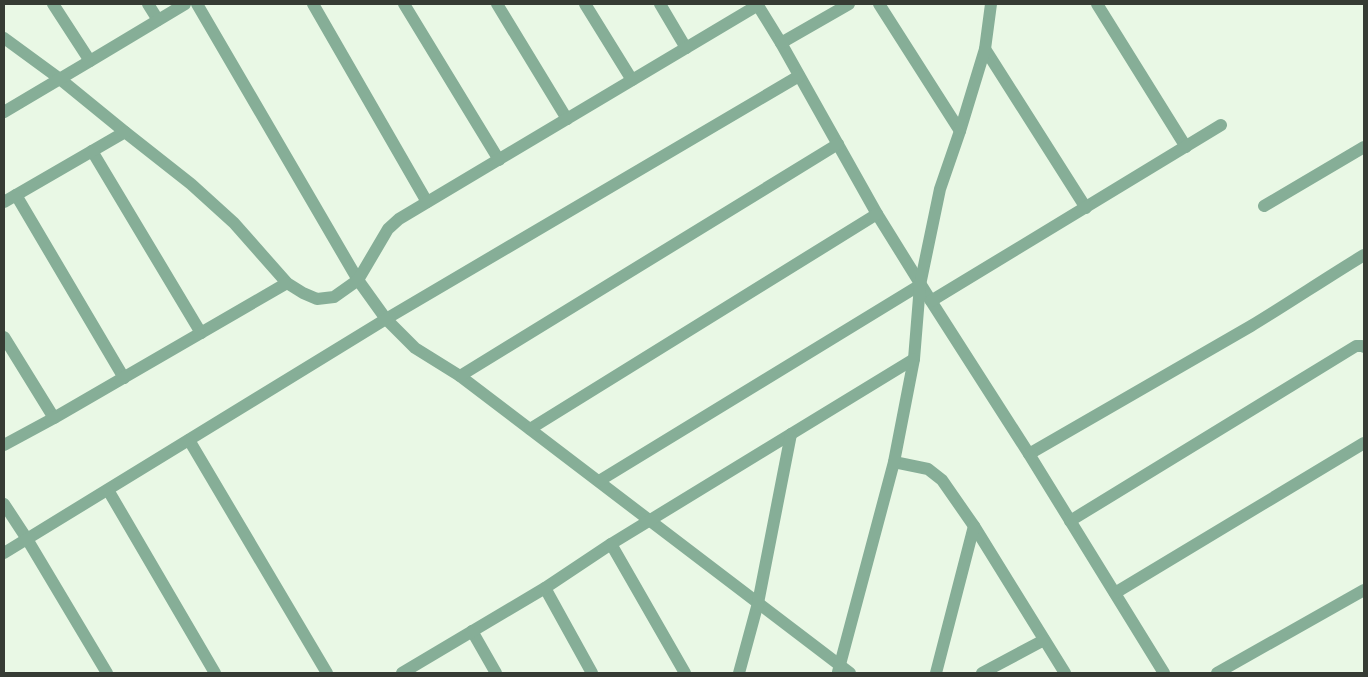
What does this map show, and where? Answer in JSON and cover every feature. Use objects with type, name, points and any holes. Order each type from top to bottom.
[{"type":"street","points":[[53,4],[90,61]]},
{"type":"street","points":[[148,4],[158,20]]},
{"type":"street","points":[[4,112],[185,4]]},
{"type":"street","points":[[197,4],[358,280],[386,319],[415,348],[460,376],[758,603],[839,669],[850,673]]},
{"type":"street","points":[[313,4],[427,202]]},
{"type":"street","points":[[404,4],[499,160]]},
{"type":"street","points":[[497,4],[567,119]]},
{"type":"street","points":[[585,4],[632,80]]},
{"type":"street","points":[[660,4],[686,48]]},
{"type":"street","points":[[4,38],[60,78],[191,184],[234,223],[287,283],[303,293],[317,298],[334,297],[358,280],[388,229],[399,219],[757,4],[877,214],[1030,454],[1164,673]]},
{"type":"street","points":[[781,44],[848,4]]},
{"type":"street","points":[[879,4],[960,131]]},
{"type":"street","points":[[839,669],[894,462],[914,359],[920,284],[940,189],[985,49],[991,4]]},
{"type":"street","points":[[1097,4],[1186,147]]},
{"type":"street","points":[[985,49],[1086,208]]},
{"type":"street","points":[[4,552],[386,319],[799,76]]},
{"type":"street","points":[[931,301],[1221,125]]},
{"type":"street","points":[[4,202],[125,132]]},
{"type":"street","points":[[460,376],[838,144]]},
{"type":"street","points":[[1264,206],[1364,147]]},
{"type":"street","points":[[92,151],[201,333]]},
{"type":"street","points":[[16,195],[124,378]]},
{"type":"street","points":[[530,430],[877,214]]},
{"type":"street","points":[[1030,454],[1184,366],[1364,256]]},
{"type":"street","points":[[4,445],[287,283]]},
{"type":"street","points":[[599,481],[920,284]]},
{"type":"street","points":[[4,337],[54,418]]},
{"type":"street","points":[[1070,521],[1356,346],[1364,347]]},
{"type":"street","points":[[402,673],[545,588],[611,544],[914,359]]},
{"type":"street","points":[[739,673],[758,603],[791,434]]},
{"type":"street","points":[[188,440],[327,673]]},
{"type":"street","points":[[1115,593],[1364,443]]},
{"type":"street","points":[[894,462],[928,469],[942,480],[974,526],[1064,673]]},
{"type":"street","points":[[108,490],[216,673]]},
{"type":"street","points":[[4,504],[107,673]]},
{"type":"street","points":[[936,673],[974,526]]},
{"type":"street","points":[[611,544],[685,673]]},
{"type":"street","points":[[545,588],[592,673]]},
{"type":"street","points":[[1218,673],[1364,590]]},
{"type":"street","points":[[472,631],[496,673]]},
{"type":"street","points":[[982,673],[1044,640]]}]
